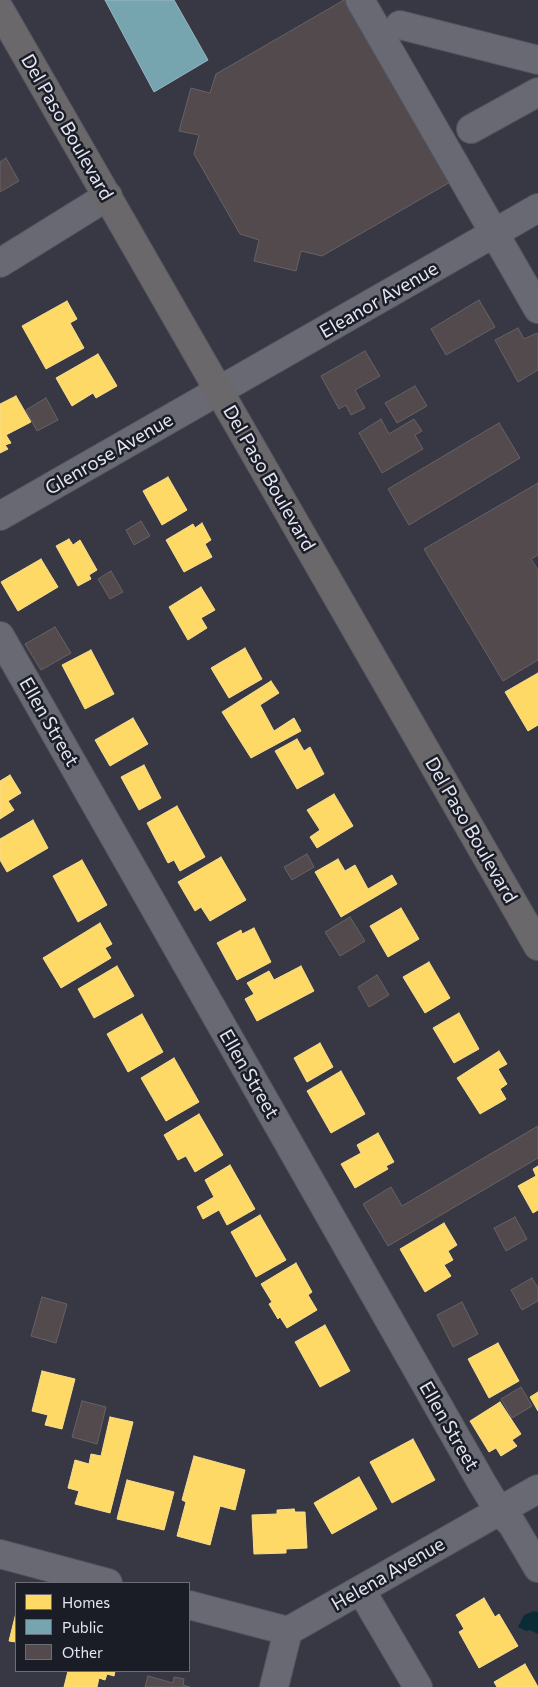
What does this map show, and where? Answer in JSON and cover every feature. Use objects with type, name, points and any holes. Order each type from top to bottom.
[{"type":"main road","name":"Del Paso Boulevard","points":[[3,22],[108,196],[538,946]]},
{"type":"street","points":[[360,0],[538,309]]},
{"type":"street","points":[[400,25],[538,60]]},
{"type":"street","points":[[471,129],[538,92]]},
{"type":"street","points":[[0,263],[108,196]]},
{"type":"street","name":"Eleanor Avenue","points":[[219,391],[538,208]]},
{"type":"street","name":"Glenrose Avenue","points":[[0,516],[219,391]]},
{"type":"street","name":"Ellen Street","points":[[0,636],[499,1511],[512,1524],[538,1568]]},
{"type":"street","name":"Helena Avenue","points":[[288,1631],[538,1489]]},
{"type":"street","points":[[0,1554],[104,1582]]},
{"type":"street","points":[[361,1590],[418,1687]]},
{"type":"street","points":[[190,1605],[288,1631],[274,1687]]},
{"type":"water","points":[[534,1611],[538,1612],[538,1634],[518,1627],[524,1615]]},
{"type":"building: Homes","points":[[67,301],[77,319],[70,323],[84,348],[46,369],[22,326]]},
{"type":"building: Homes","points":[[98,354],[117,386],[96,398],[93,393],[72,406],[56,378]]},
{"type":"building: Homes","points":[[16,396],[31,422],[6,435],[11,443],[5,445],[8,449],[0,453],[0,404]]},
{"type":"building: Homes","points":[[168,477],[187,510],[162,525],[143,491]]},
{"type":"building: Homes","points":[[202,523],[211,540],[205,544],[212,557],[184,572],[166,540],[193,524],[195,528]]},
{"type":"building: Homes","points":[[69,539],[73,545],[80,540],[97,570],[89,575],[91,579],[78,586],[56,546]]},
{"type":"building: Homes","points":[[41,559],[58,587],[18,611],[1,582]]},
{"type":"building: Homes","points":[[201,587],[215,610],[201,618],[207,628],[188,640],[169,607]]},
{"type":"building: Homes","points":[[245,648],[262,679],[229,698],[211,668]]},
{"type":"building: Homes","points":[[91,650],[114,694],[85,709],[62,665]]},
{"type":"building: Homes","points":[[538,673],[538,725],[528,731],[505,692]]},
{"type":"building: Homes","points":[[271,681],[279,693],[260,705],[274,731],[294,718],[301,731],[251,758],[222,712]]},
{"type":"building: Homes","points":[[133,718],[148,744],[110,766],[95,740]]},
{"type":"building: Homes","points":[[297,739],[304,751],[310,747],[324,774],[297,789],[275,751]]},
{"type":"building: Homes","points":[[144,765],[161,798],[139,810],[121,777]]},
{"type":"building: Homes","points":[[10,775],[21,793],[8,801],[14,810],[0,819],[0,781]]},
{"type":"building: Homes","points":[[334,794],[353,826],[317,848],[310,837],[320,830],[307,810]]},
{"type":"building: Homes","points":[[177,806],[205,857],[180,871],[174,860],[168,863],[147,823]]},
{"type":"building: Homes","points":[[33,820],[48,848],[7,872],[0,860],[0,839]]},
{"type":"building: Homes","points":[[221,857],[246,900],[210,921],[201,907],[195,911],[178,882]]},
{"type":"building: Homes","points":[[338,859],[345,871],[355,865],[368,889],[392,875],[397,884],[341,917],[315,872]]},
{"type":"building: Homes","points":[[82,860],[107,905],[78,922],[53,876]]},
{"type":"building: Homes","points":[[401,908],[419,939],[388,957],[370,926]]},
{"type":"building: Homes","points":[[100,923],[112,944],[105,948],[111,958],[61,988],[43,958]]},
{"type":"building: Homes","points":[[254,928],[271,962],[237,980],[217,943],[241,930],[242,934]]},
{"type":"building: Homes","points":[[429,962],[450,998],[425,1013],[403,977]]},
{"type":"building: Homes","points":[[117,966],[134,996],[94,1018],[78,989]]},
{"type":"building: Homes","points":[[301,966],[314,991],[257,1021],[245,999],[254,994],[247,983],[269,971],[274,980]]},
{"type":"building: Homes","points":[[459,1013],[479,1049],[454,1063],[433,1028]]},
{"type":"building: Homes","points":[[142,1014],[163,1052],[128,1072],[107,1034]]},
{"type":"building: Homes","points":[[320,1043],[333,1067],[307,1082],[294,1058]]},
{"type":"building: Homes","points":[[499,1051],[507,1064],[498,1069],[507,1084],[500,1089],[506,1099],[480,1114],[457,1078]]},
{"type":"building: Homes","points":[[174,1058],[199,1102],[166,1121],[141,1078]]},
{"type":"building: Homes","points":[[341,1071],[365,1114],[331,1133],[307,1091]]},
{"type":"building: Homes","points":[[199,1114],[223,1155],[195,1172],[186,1156],[178,1160],[164,1135]]},
{"type":"building: Homes","points":[[378,1133],[394,1162],[386,1166],[388,1169],[355,1188],[341,1164],[361,1153],[357,1145]]},
{"type":"building: Homes","points":[[230,1165],[255,1209],[227,1225],[219,1210],[203,1219],[197,1207],[214,1197],[205,1180]]},
{"type":"building: Homes","points":[[538,1166],[538,1210],[533,1213],[518,1186],[536,1176],[533,1169]]},
{"type":"building: Homes","points":[[260,1215],[286,1260],[256,1277],[231,1232]]},
{"type":"building: Homes","points":[[444,1223],[457,1245],[448,1251],[453,1260],[444,1265],[451,1276],[425,1292],[400,1249]]},
{"type":"building: Homes","points":[[296,1263],[312,1292],[308,1295],[317,1310],[287,1328],[280,1317],[278,1319],[269,1304],[272,1302],[261,1284]]},
{"type":"building: Homes","points":[[325,1325],[350,1371],[320,1387],[295,1342]]},
{"type":"building: Homes","points":[[498,1343],[519,1381],[489,1398],[468,1359]]},
{"type":"building: Homes","points":[[42,1371],[75,1379],[62,1429],[45,1425],[48,1415],[32,1411]]},
{"type":"building: Homes","points":[[538,1392],[538,1411],[530,1397]]},
{"type":"building: Homes","points":[[500,1402],[521,1434],[512,1440],[517,1446],[501,1456],[496,1448],[489,1452],[470,1421]]},
{"type":"building: Homes","points":[[110,1417],[133,1422],[110,1513],[75,1504],[79,1491],[68,1488],[75,1460],[89,1464],[91,1454],[101,1456]]},
{"type":"building: Homes","points":[[413,1439],[435,1480],[392,1503],[370,1462]]},
{"type":"building: Homes","points":[[194,1456],[245,1470],[235,1510],[220,1506],[210,1545],[177,1536],[186,1502],[182,1500]]},
{"type":"building: Homes","points":[[359,1477],[377,1509],[332,1534],[314,1503]]},
{"type":"building: Homes","points":[[127,1480],[174,1492],[164,1530],[117,1519]]},
{"type":"building: Homes","points":[[294,1509],[295,1512],[305,1512],[307,1548],[286,1549],[286,1553],[254,1554],[252,1515],[277,1514],[277,1510]]},
{"type":"building: Homes","points":[[484,1598],[495,1617],[499,1614],[518,1646],[479,1668],[459,1632],[464,1629],[456,1615]]},
{"type":"building: Homes","points":[[15,1617],[15,1642],[9,1641]]},
{"type":"building: Homes","points":[[525,1664],[538,1687],[497,1687],[494,1682]]},
{"type":"building: Homes","points":[[68,1672],[115,1672],[114,1676],[107,1674],[105,1680],[99,1678],[97,1687],[64,1687]]},
{"type":"building: Public","points":[[105,0],[174,0],[208,60],[154,92]]},
{"type":"building: Other","points":[[344,0],[349,0],[452,181],[322,256],[301,251],[296,271],[254,261],[259,240],[240,234],[194,154],[199,135],[179,131],[191,88],[210,93],[216,74]]},
{"type":"building: Other","points":[[6,158],[19,181],[0,192],[0,162]]},
{"type":"building: Other","points":[[479,300],[495,327],[446,355],[431,329]]},
{"type":"building: Other","points":[[518,328],[524,339],[537,333],[538,335],[538,370],[518,382],[495,340]]},
{"type":"building: Other","points":[[365,351],[380,376],[355,390],[365,408],[351,415],[346,405],[339,409],[321,376]]},
{"type":"building: Other","points":[[415,386],[427,406],[397,423],[385,403]]},
{"type":"building: Other","points":[[46,398],[58,420],[37,431],[26,410]]},
{"type":"building: Other","points":[[381,419],[389,434],[414,419],[422,431],[415,435],[423,449],[382,473],[359,433]]},
{"type":"building: Other","points":[[499,423],[520,458],[409,525],[388,489]]},
{"type":"building: Other","points":[[538,483],[538,555],[531,559],[538,570],[538,660],[503,681],[424,549]]},
{"type":"building: Other","points":[[141,521],[150,536],[134,545],[126,530]]},
{"type":"building: Other","points":[[111,571],[123,592],[110,599],[98,579]]},
{"type":"building: Other","points":[[55,627],[71,653],[41,670],[25,644]]},
{"type":"building: Other","points":[[307,854],[314,867],[292,880],[284,867]]},
{"type":"building: Other","points":[[350,917],[365,941],[340,956],[325,932]]},
{"type":"building: Other","points":[[377,975],[389,995],[369,1007],[358,987]]},
{"type":"building: Other","points":[[538,1126],[538,1158],[388,1246],[363,1204],[391,1187],[402,1206]]},
{"type":"building: Other","points":[[515,1217],[527,1239],[506,1251],[494,1228]]},
{"type":"building: Other","points":[[532,1278],[538,1288],[538,1301],[522,1310],[511,1290]]},
{"type":"building: Other","points":[[42,1297],[67,1304],[56,1343],[31,1336]]},
{"type":"building: Other","points":[[462,1302],[478,1334],[453,1347],[437,1315]]},
{"type":"building: Other","points":[[521,1387],[532,1406],[512,1418],[501,1399]]},
{"type":"building: Other","points":[[82,1401],[106,1407],[97,1444],[72,1437]]},
{"type":"building: Other","points":[[148,1676],[173,1683],[174,1677],[184,1679],[183,1685],[190,1687],[145,1687]]}]
